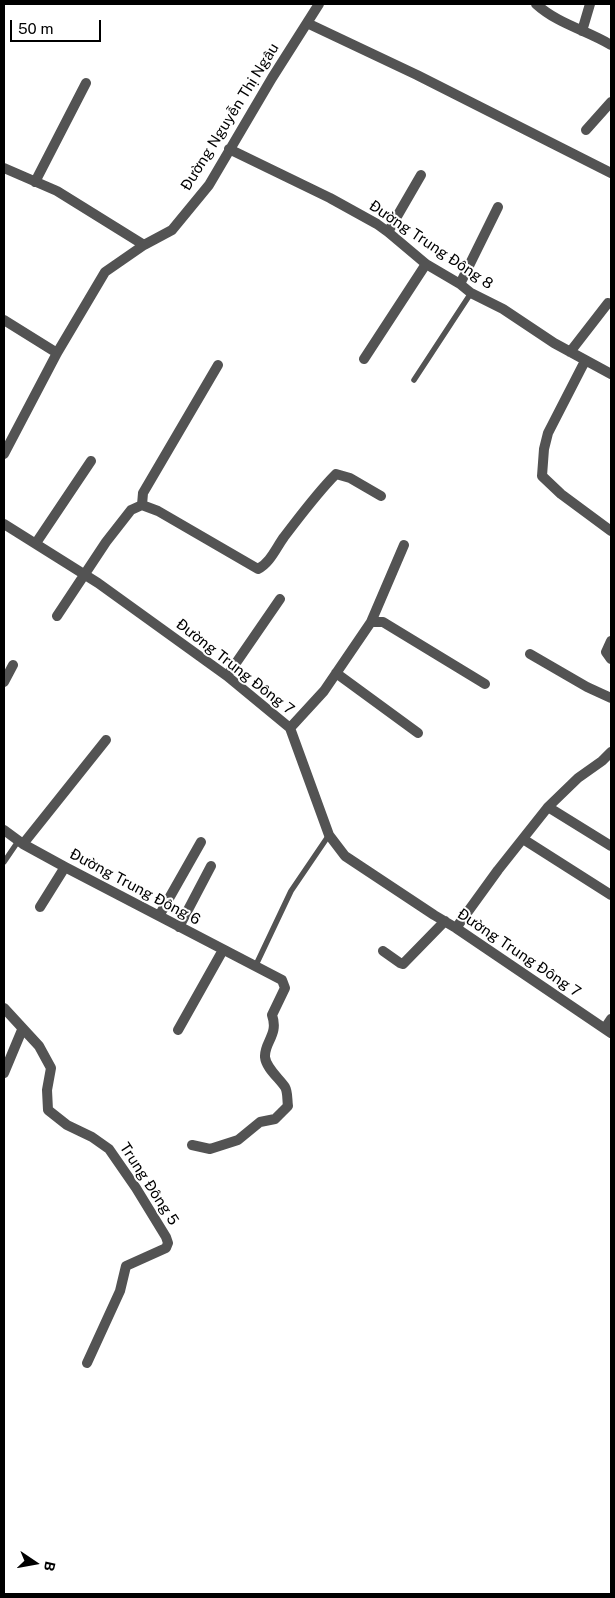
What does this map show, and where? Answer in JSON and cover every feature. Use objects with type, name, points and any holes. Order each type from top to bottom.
[{"type":"street","name":"Đường Nguyễn Thị Ngâu","points":[[4,454],[57,353],[105,272],[144,245],[172,230],[209,184],[319,4]]},
{"type":"street","points":[[536,4],[546,13],[562,22],[611,45]]},
{"type":"street","points":[[582,31],[590,4]]},
{"type":"street","points":[[308,22],[418,75],[611,173]]},
{"type":"street","points":[[35,182],[86,83]]},
{"type":"street","points":[[586,130],[611,102]]},
{"type":"street","name":"Đường Trung Đông 8","points":[[229,149],[330,198],[388,232],[426,264],[460,284],[471,293],[503,310],[585,361],[611,374]]},
{"type":"street","points":[[4,168],[57,192],[144,245]]},
{"type":"street","points":[[388,232],[421,175]]},
{"type":"street","points":[[460,284],[498,208]]},
{"type":"street","points":[[364,359],[426,264]]},
{"type":"street","points":[[570,352],[608,302]]},
{"type":"street","points":[[4,320],[57,353]]},
{"type":"street","points":[[585,361],[548,433],[544,449],[542,476],[561,494],[611,531]]},
{"type":"street","points":[[142,505],[143,493],[218,365]]},
{"type":"street","points":[[36,543],[91,461]]},
{"type":"street","points":[[57,616],[106,542],[131,510],[142,505],[158,511],[258,569],[265,566],[276,547],[314,497],[336,474],[350,478],[381,496]]},
{"type":"street","name":"Đường Trung Đông 7","points":[[4,524],[85,575],[227,676],[290,728],[329,835],[345,856],[608,1030]]},
{"type":"street","points":[[290,728],[324,691],[371,622],[404,545]]},
{"type":"street","points":[[227,676],[280,599]]},
{"type":"street","points":[[371,622],[383,622],[485,684]]},
{"type":"street","points":[[611,641],[606,652],[611,658]]},
{"type":"street","points":[[530,654],[586,687],[611,698]]},
{"type":"street","points":[[4,682],[13,665]]},
{"type":"street","points":[[336,673],[418,733]]},
{"type":"street","points":[[21,842],[106,740]]},
{"type":"street","points":[[456,928],[548,808],[578,778],[607,763],[611,752]]},
{"type":"street","points":[[548,808],[611,846]]},
{"type":"street","name":"Đường Trung Đông 6","points":[[4,830],[65,867],[282,980],[285,988],[272,1015],[275,1024],[272,1038],[265,1051],[265,1059],[286,1089],[288,1106],[275,1119],[260,1122],[238,1140],[210,1149],[192,1145]]},
{"type":"street","points":[[523,839],[611,895]]},
{"type":"street","points":[[159,916],[201,842]]},
{"type":"street","points":[[179,927],[211,866]]},
{"type":"street","points":[[40,907],[65,867]]},
{"type":"street","points":[[383,951],[403,964],[445,921]]},
{"type":"street","points":[[178,1030],[223,950]]},
{"type":"street","name":"Trung Đông 5","points":[[4,1008],[22,1030],[39,1046],[51,1068],[47,1090],[48,1110],[67,1125],[92,1137],[109,1149],[136,1188],[168,1243],[166,1248],[126,1266],[120,1291],[87,1363]]},
{"type":"street","points":[[608,1030],[611,1018]]},
{"type":"street","points":[[4,1073],[22,1030]]},
{"type":"lane","points":[[414,380],[471,293]]},
{"type":"lane","points":[[255,967],[291,891],[329,835]]},
{"type":"lane","points":[[4,862],[21,842]]}]
